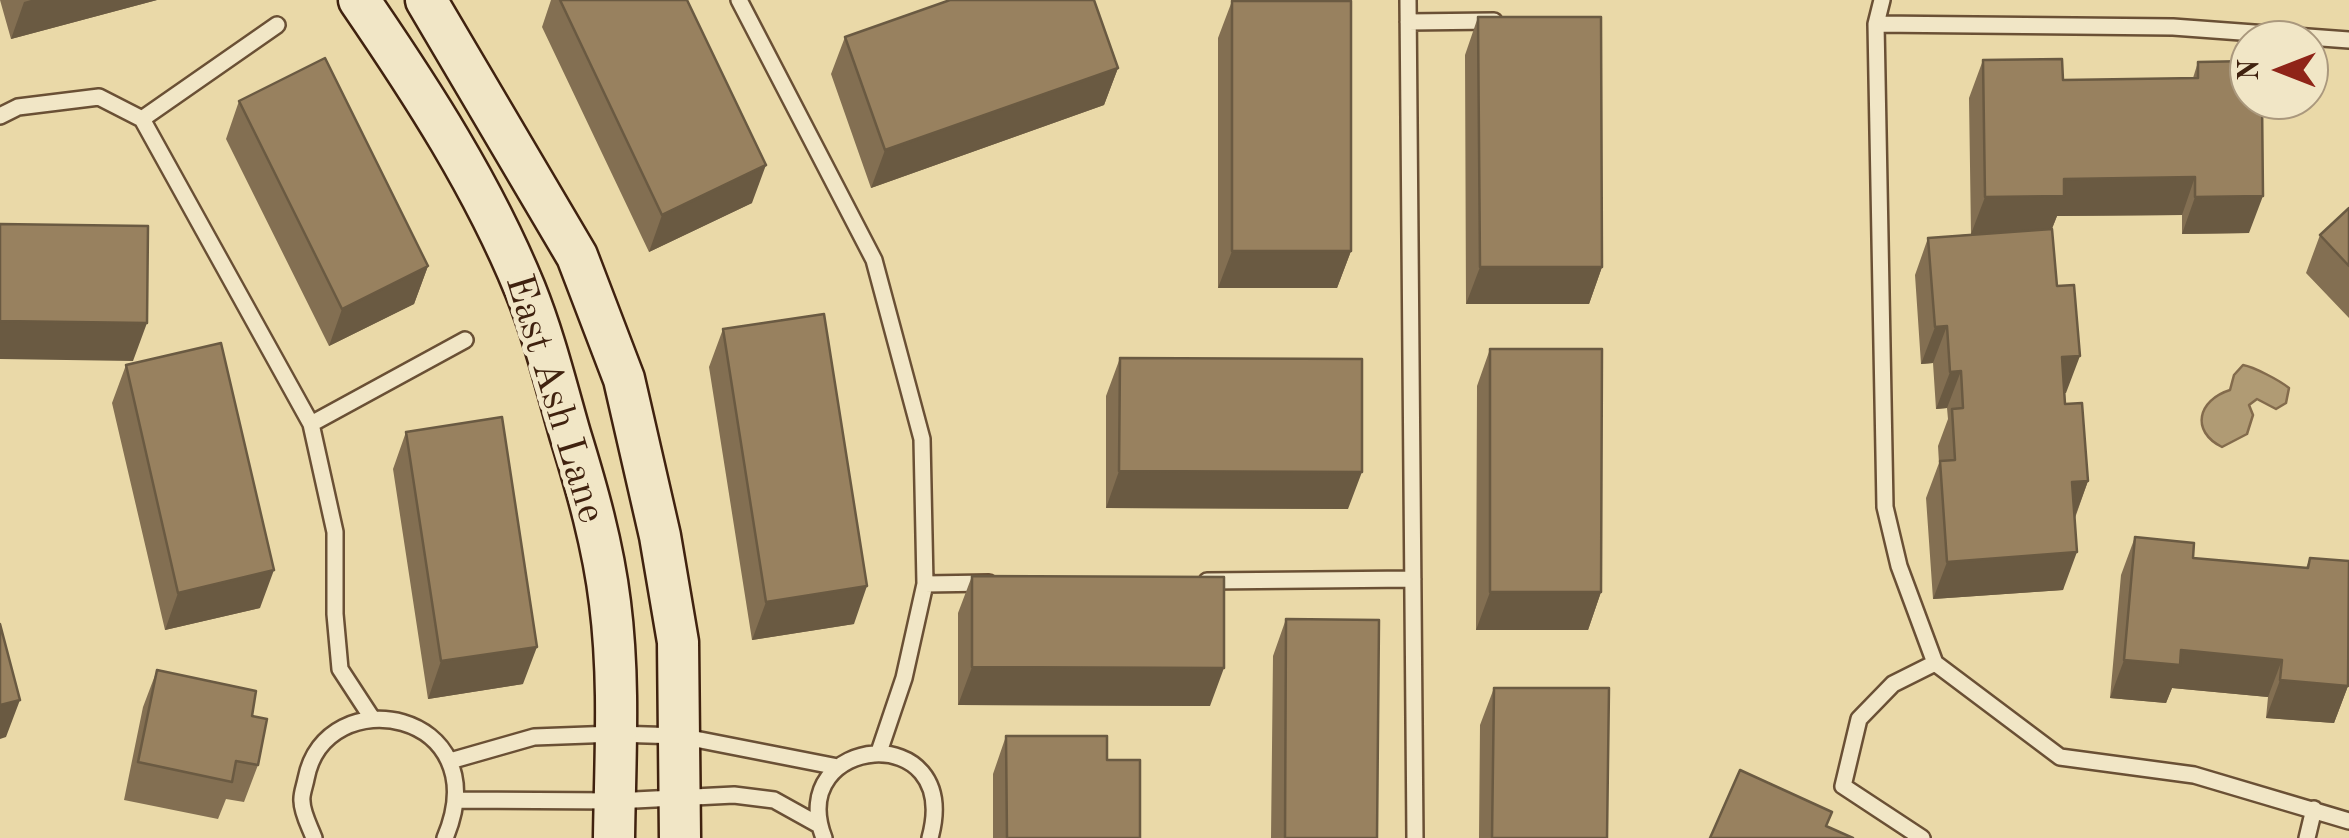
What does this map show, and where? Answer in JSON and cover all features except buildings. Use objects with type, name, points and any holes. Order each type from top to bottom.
[{"type":"street","name":"East Ash Lane","points":[[359,0],[422,91],[475,185],[517,273],[549,361],[593,509],[610,600],[616,673],[615,819]]},
{"type":"street","name":"East Ash Lane","points":[[426,0],[577,256],[624,379],[660,536],[678,642],[680,818]]},
{"type":"street","points":[[517,273],[577,256]]},
{"type":"lane","points":[[738,0],[874,260],[922,439],[925,584],[904,678],[879,752]]},
{"type":"lane","points":[[1408,0],[1414,838]]},
{"type":"lane","points":[[1882,0],[1876,24],[1885,508],[1899,566],[1935,663],[2060,757],[2194,775],[2349,820]]},
{"type":"lane","points":[[1408,22],[1506,21]]},
{"type":"lane","points":[[1876,24],[2172,27],[2349,40]]},
{"type":"lane","points":[[142,120],[277,25]]},
{"type":"lane","points":[[0,116],[18,107],[98,97],[142,120],[311,424],[336,532],[340,669],[372,718]]},
{"type":"lane","points":[[311,424],[465,340]]},
{"type":"lane","points":[[1198,581],[1413,579]]},
{"type":"lane","points":[[925,584],[1003,583]]},
{"type":"lane","points":[[1922,838],[1843,786],[1859,719],[1893,684],[1935,663]]},
{"type":"lane","points":[[314,838],[302,802],[309,762],[334,732],[372,718],[403,721],[431,736],[450,761],[458,800],[446,838]]},
{"type":"lane","points":[[450,761],[534,738],[616,734],[680,736],[838,767]]},
{"type":"lane","points":[[822,832],[820,794],[838,767],[857,755],[879,752],[909,761],[930,783],[937,812],[930,838]]},
{"type":"lane","points":[[458,800],[615,819],[680,818],[734,795],[774,800],[822,832]]},
{"type":"lane","points":[[2306,838],[2314,809]]},
{"type":"shaded area","points":[[2243,365],[2289,388],[2286,403],[2276,409],[2257,399],[2249,405],[2253,415],[2247,434],[2222,447],[2205,433],[2202,416],[2211,401],[2230,390],[2234,375]]}]
